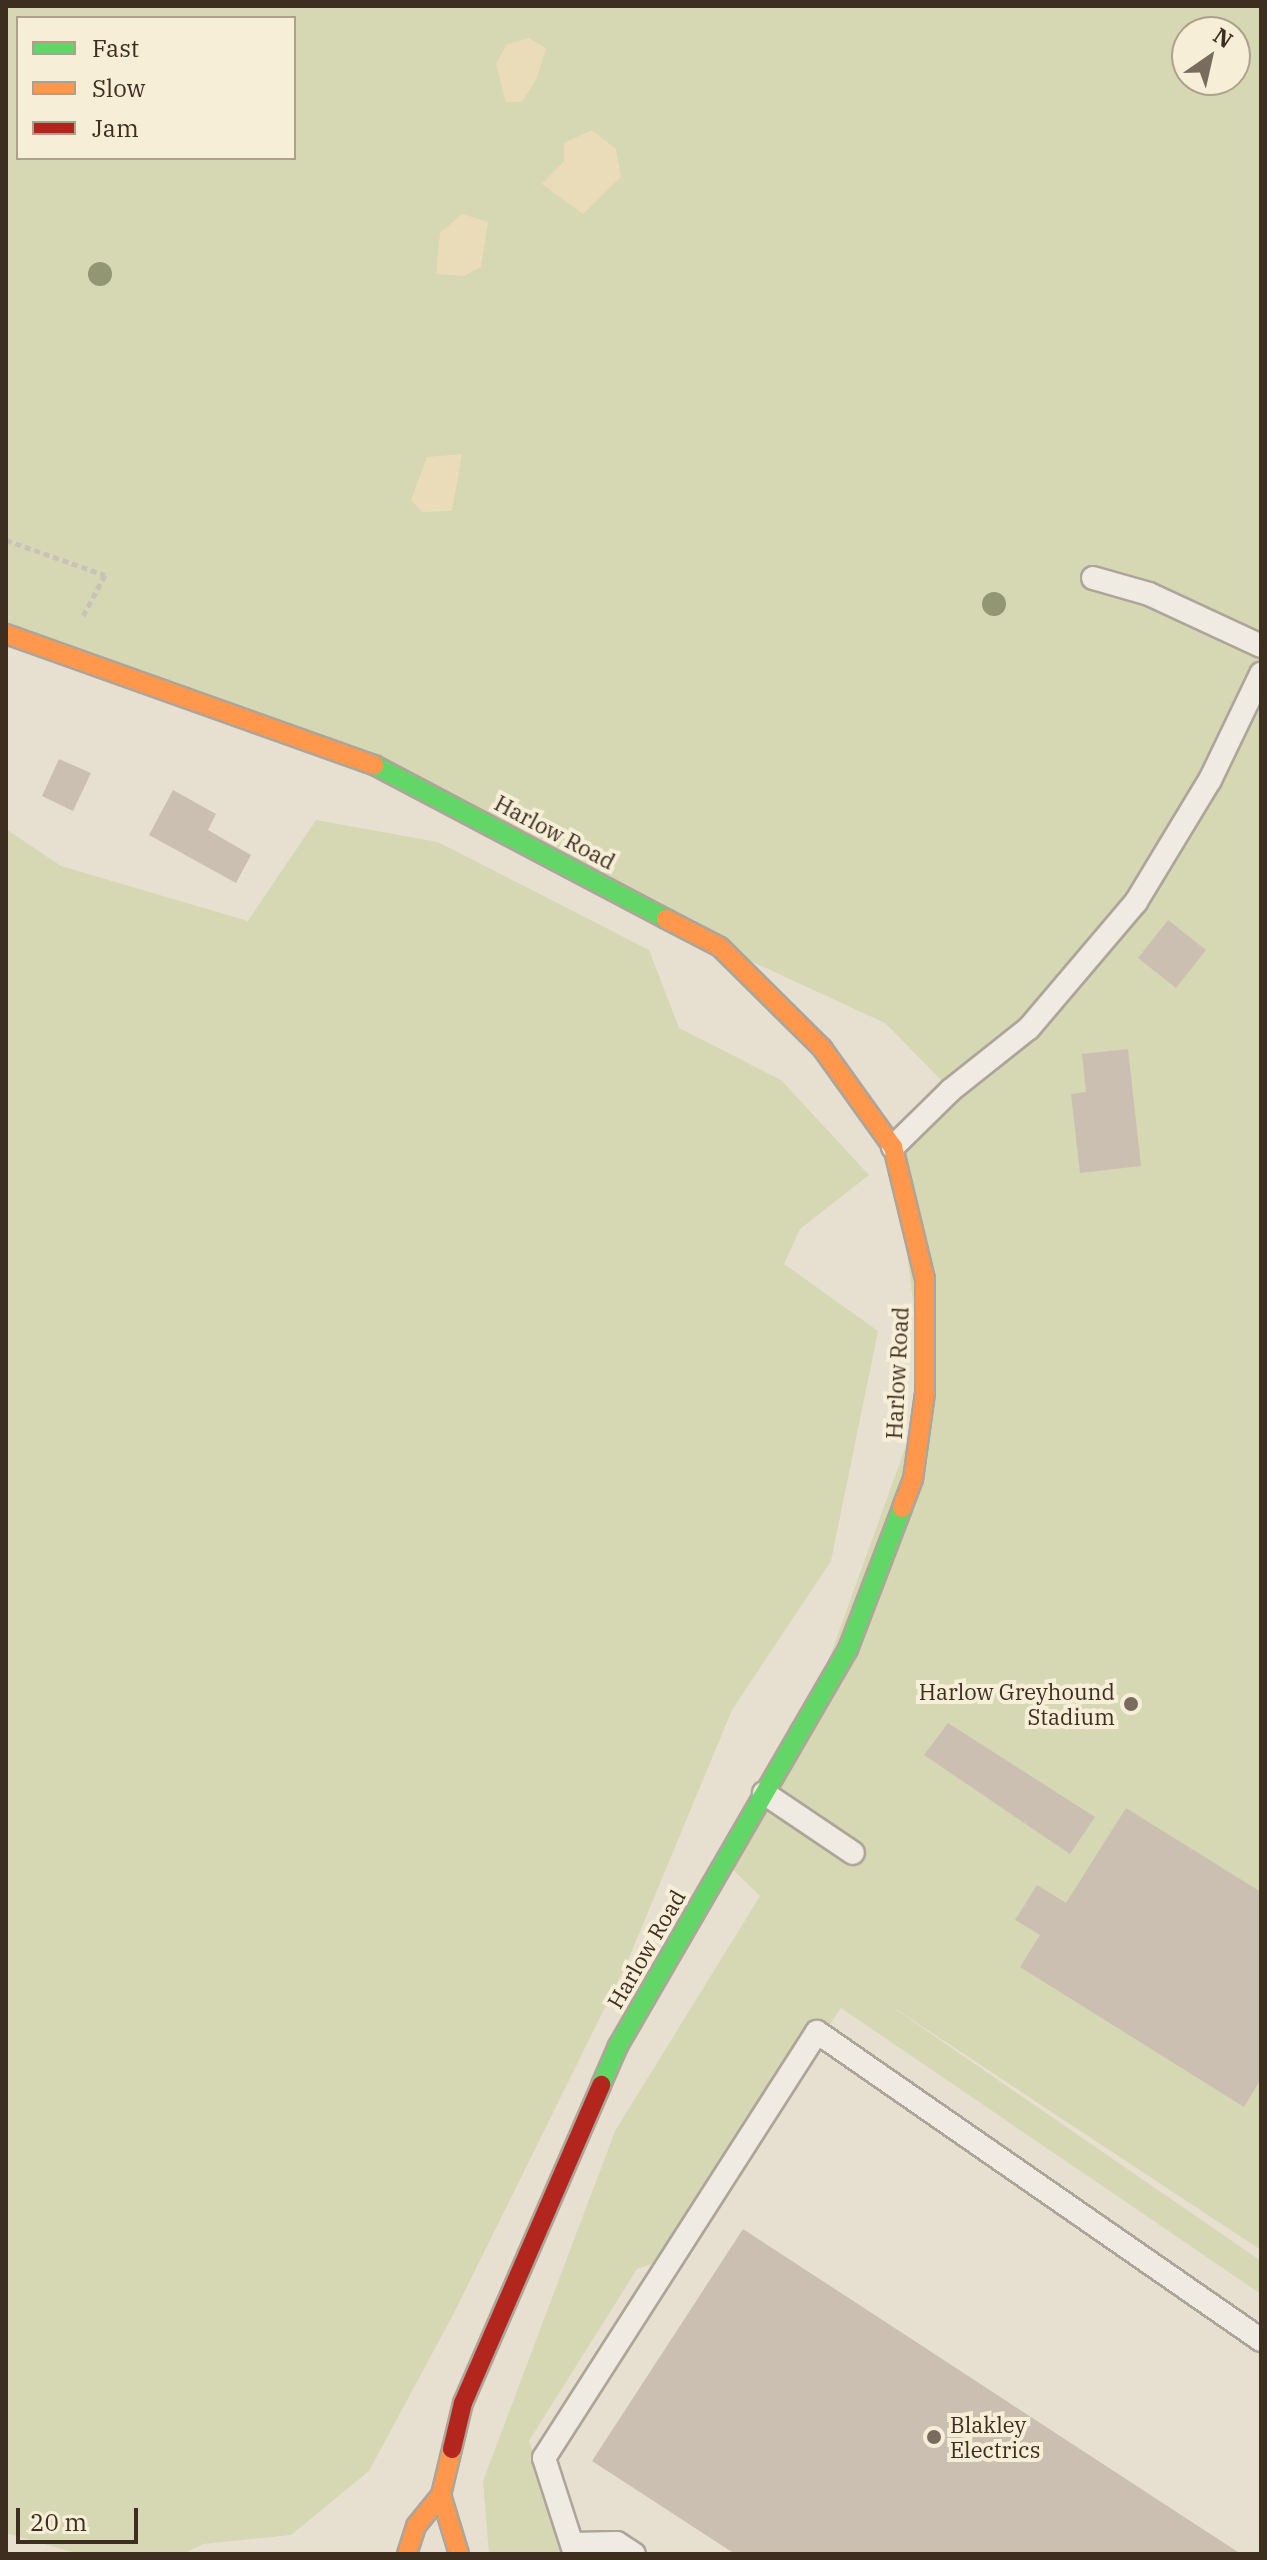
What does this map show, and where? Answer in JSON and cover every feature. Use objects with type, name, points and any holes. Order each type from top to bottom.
[{"type":"street","name":"Harlow Road","points":[[6,634],[379,767],[720,947],[822,1048],[893,1147],[925,1279],[928,1325],[913,1479],[848,1649],[618,2046],[463,2403],[441,2495],[416,2526],[407,2554]]},
{"type":"street","points":[[441,2495],[459,2554]]},
{"type":"lane","points":[[1093,578],[1149,594],[1261,646]]},
{"type":"lane","points":[[893,1147],[951,1090],[1029,1028],[1136,902],[1210,780],[1261,674]]},
{"type":"lane","points":[[764,1793],[853,1853]]},
{"type":"lane","points":[[634,2554],[617,2543],[573,2549],[544,2458],[817,2032],[1261,2340]]},
{"type":"path","points":[[6,540],[105,575],[63,655]]},
{"type":"green space","points":[[6,6],[1261,6],[1261,2250],[882,2000],[1261,2261],[1261,2294],[841,2008],[672,2257],[637,2269],[529,2441],[568,2554],[489,2554],[483,2481],[615,2131],[760,1896],[724,1861],[807,1720],[925,1393],[893,1147],[951,1090],[885,1023],[720,947],[379,767],[6,630]]},
{"type":"green space","points":[[316,820],[438,842],[649,950],[679,1028],[781,1080],[869,1175],[800,1229],[784,1264],[878,1331],[831,1561],[732,1710],[626,1965],[454,2313],[369,2471],[291,2535],[203,2544],[183,2554],[79,2554],[6,2533],[6,829],[61,866],[248,921]]},
{"type":"sand","points":[[529,38],[546,48],[537,78],[522,102],[506,102],[496,64],[507,44]]},
{"type":"sand","points":[[592,130],[616,149],[621,177],[583,214],[542,184],[564,161],[564,143]]},
{"type":"sand","points":[[462,214],[488,222],[481,267],[464,276],[436,274],[440,233]]},
{"type":"sand","points":[[462,454],[452,511],[422,512],[411,500],[427,457]]},
{"type":"building","points":[[59,759],[91,773],[73,811],[42,796]]},
{"type":"building","points":[[173,790],[216,814],[208,830],[251,855],[236,883],[149,835]]},
{"type":"building","points":[[1168,920],[1206,950],[1176,988],[1138,958]]},
{"type":"building","points":[[1128,1049],[1141,1166],[1080,1173],[1071,1094],[1086,1092],[1082,1054]]},
{"type":"building","points":[[948,1723],[1095,1817],[1070,1854],[924,1755]]},
{"type":"building","points":[[1126,1808],[1261,1892],[1261,2079],[1244,2107],[1020,1967],[1040,1935],[1015,1920],[1037,1885],[1066,1903]]},
{"type":"building","points":[[743,2229],[1241,2554],[735,2554],[592,2461]]},
{"type":"traffic: fast","points":[[374,765],[666,919]]},
{"type":"traffic: fast","points":[[601,2085],[618,2046],[848,1649],[902,1508]]},
{"type":"traffic: slow","points":[[6,634],[374,765]]},
{"type":"traffic: slow","points":[[666,919],[720,947],[822,1048],[893,1147],[925,1279],[925,1393],[913,1479],[902,1508]]},
{"type":"traffic: slow","points":[[407,2554],[416,2526],[441,2495],[452,2449]]},
{"type":"traffic: slow","points":[[441,2495],[459,2554]]},
{"type":"traffic: jam","points":[[452,2449],[463,2403],[601,2085]]},
{"type":"place","name":"Harlow Greyhound Stadium","points":[[1131,1704]]},
{"type":"place","name":"Blakley Electrics","points":[[934,2437]]}]
